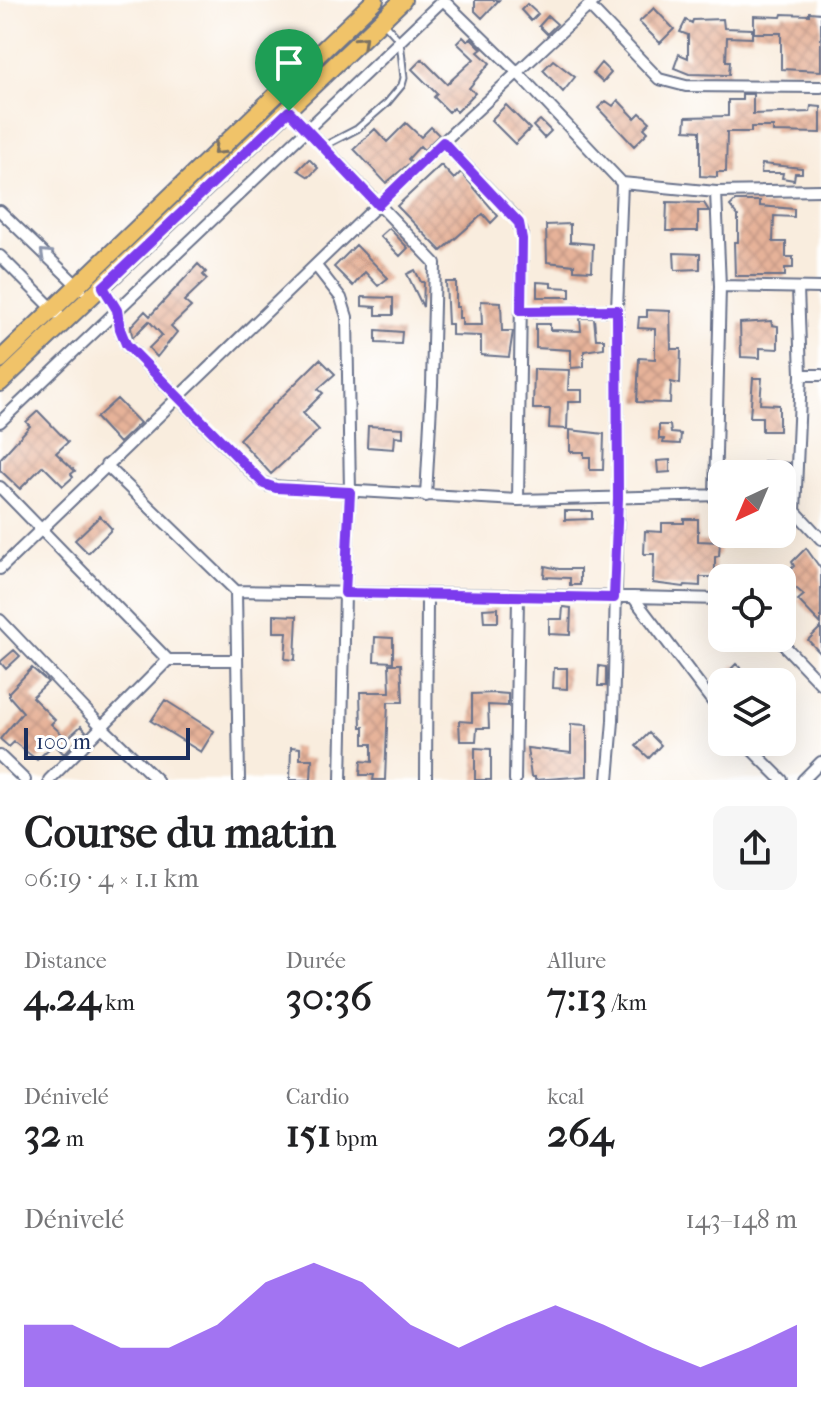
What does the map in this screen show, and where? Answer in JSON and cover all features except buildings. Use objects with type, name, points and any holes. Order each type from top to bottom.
[{"type":"main road","points":[[0,360],[375,0]]},
{"type":"main road","points":[[0,383],[403,0]]},
{"type":"street","points":[[0,422],[443,0],[517,72],[622,183],[716,192],[821,190]]},
{"type":"street","points":[[0,569],[443,142],[592,3],[652,73],[666,83],[686,86],[821,87]]},
{"type":"street","points":[[289,111],[429,255],[436,267],[426,496]]},
{"type":"street","points":[[443,142],[519,223],[522,239],[518,500]]},
{"type":"street","points":[[608,780],[613,721],[618,498],[617,310],[622,183]]},
{"type":"street","points":[[716,192],[720,286],[718,460]]},
{"type":"street","points":[[0,211],[77,285],[97,293],[117,310],[126,344],[264,484],[276,488],[518,500],[708,495]]},
{"type":"street","points":[[0,256],[66,322]]},
{"type":"street","points":[[316,266],[341,298],[347,317],[350,492],[341,780]]},
{"type":"street","points":[[720,286],[821,288]]},
{"type":"street","points":[[796,488],[801,375],[798,288]]},
{"type":"street","points":[[521,311],[617,310]]},
{"type":"street","points":[[801,375],[821,375]]},
{"type":"street","points":[[106,465],[236,591],[708,599]]},
{"type":"street","points":[[0,487],[168,660]]},
{"type":"street","points":[[796,512],[821,539]]},
{"type":"street","points":[[236,591],[239,780]]},
{"type":"street","points":[[426,780],[427,595]]},
{"type":"street","points":[[515,780],[518,597]]},
{"type":"street","points":[[633,597],[708,696]]},
{"type":"street","points":[[0,620],[157,780]]},
{"type":"street","points":[[790,652],[821,684]]},
{"type":"street","points":[[49,780],[168,660],[236,660]]},
{"type":"street","points":[[0,756],[25,780]]},
{"type":"street","points":[[758,756],[782,780]]},
{"type":"street","points":[[803,780],[821,762]]},
{"type":"lane","points":[[323,146],[357,129],[402,85],[400,41],[383,21]]},
{"type":"route","points":[[289,111],[378,205],[443,142],[519,223],[522,232],[521,311],[617,310],[618,498],[614,598],[345,593],[350,492],[276,488],[264,484],[126,344],[117,310],[103,287],[289,111]]}]
